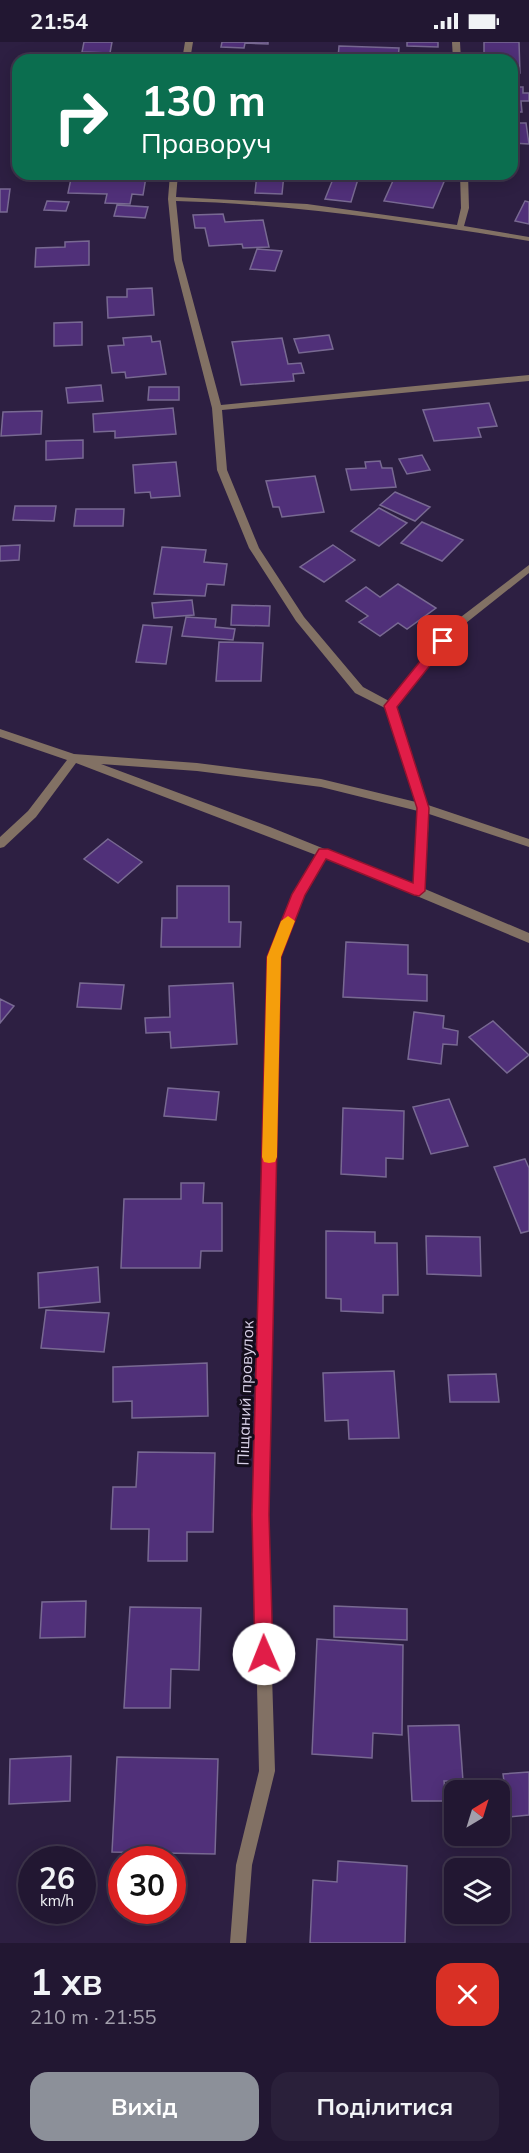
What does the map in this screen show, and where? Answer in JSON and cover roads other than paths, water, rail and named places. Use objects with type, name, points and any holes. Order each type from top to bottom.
[{"type":"street","points":[[174,180],[172,200],[177,260],[217,408],[222,470],[254,548],[300,619],[359,690],[390,706],[423,808],[419,891]]},
{"type":"street","points":[[460,227],[465,208],[464,180]]},
{"type":"street","points":[[172,200],[226,199],[305,206],[460,227],[529,239]]},
{"type":"street","points":[[217,408],[529,378]]},
{"type":"street","points":[[390,706],[456,625],[529,568]]},
{"type":"street","points":[[0,734],[74,758],[323,853],[529,938]]},
{"type":"street","points":[[74,758],[197,767],[321,783],[423,808],[529,843]]},
{"type":"street","points":[[0,844],[32,814],[74,758]]},
{"type":"street","name":"Піщаний провулок","points":[[238,1943],[244,1865],[267,1771],[260,1515],[274,957],[298,894],[323,853]]}]
